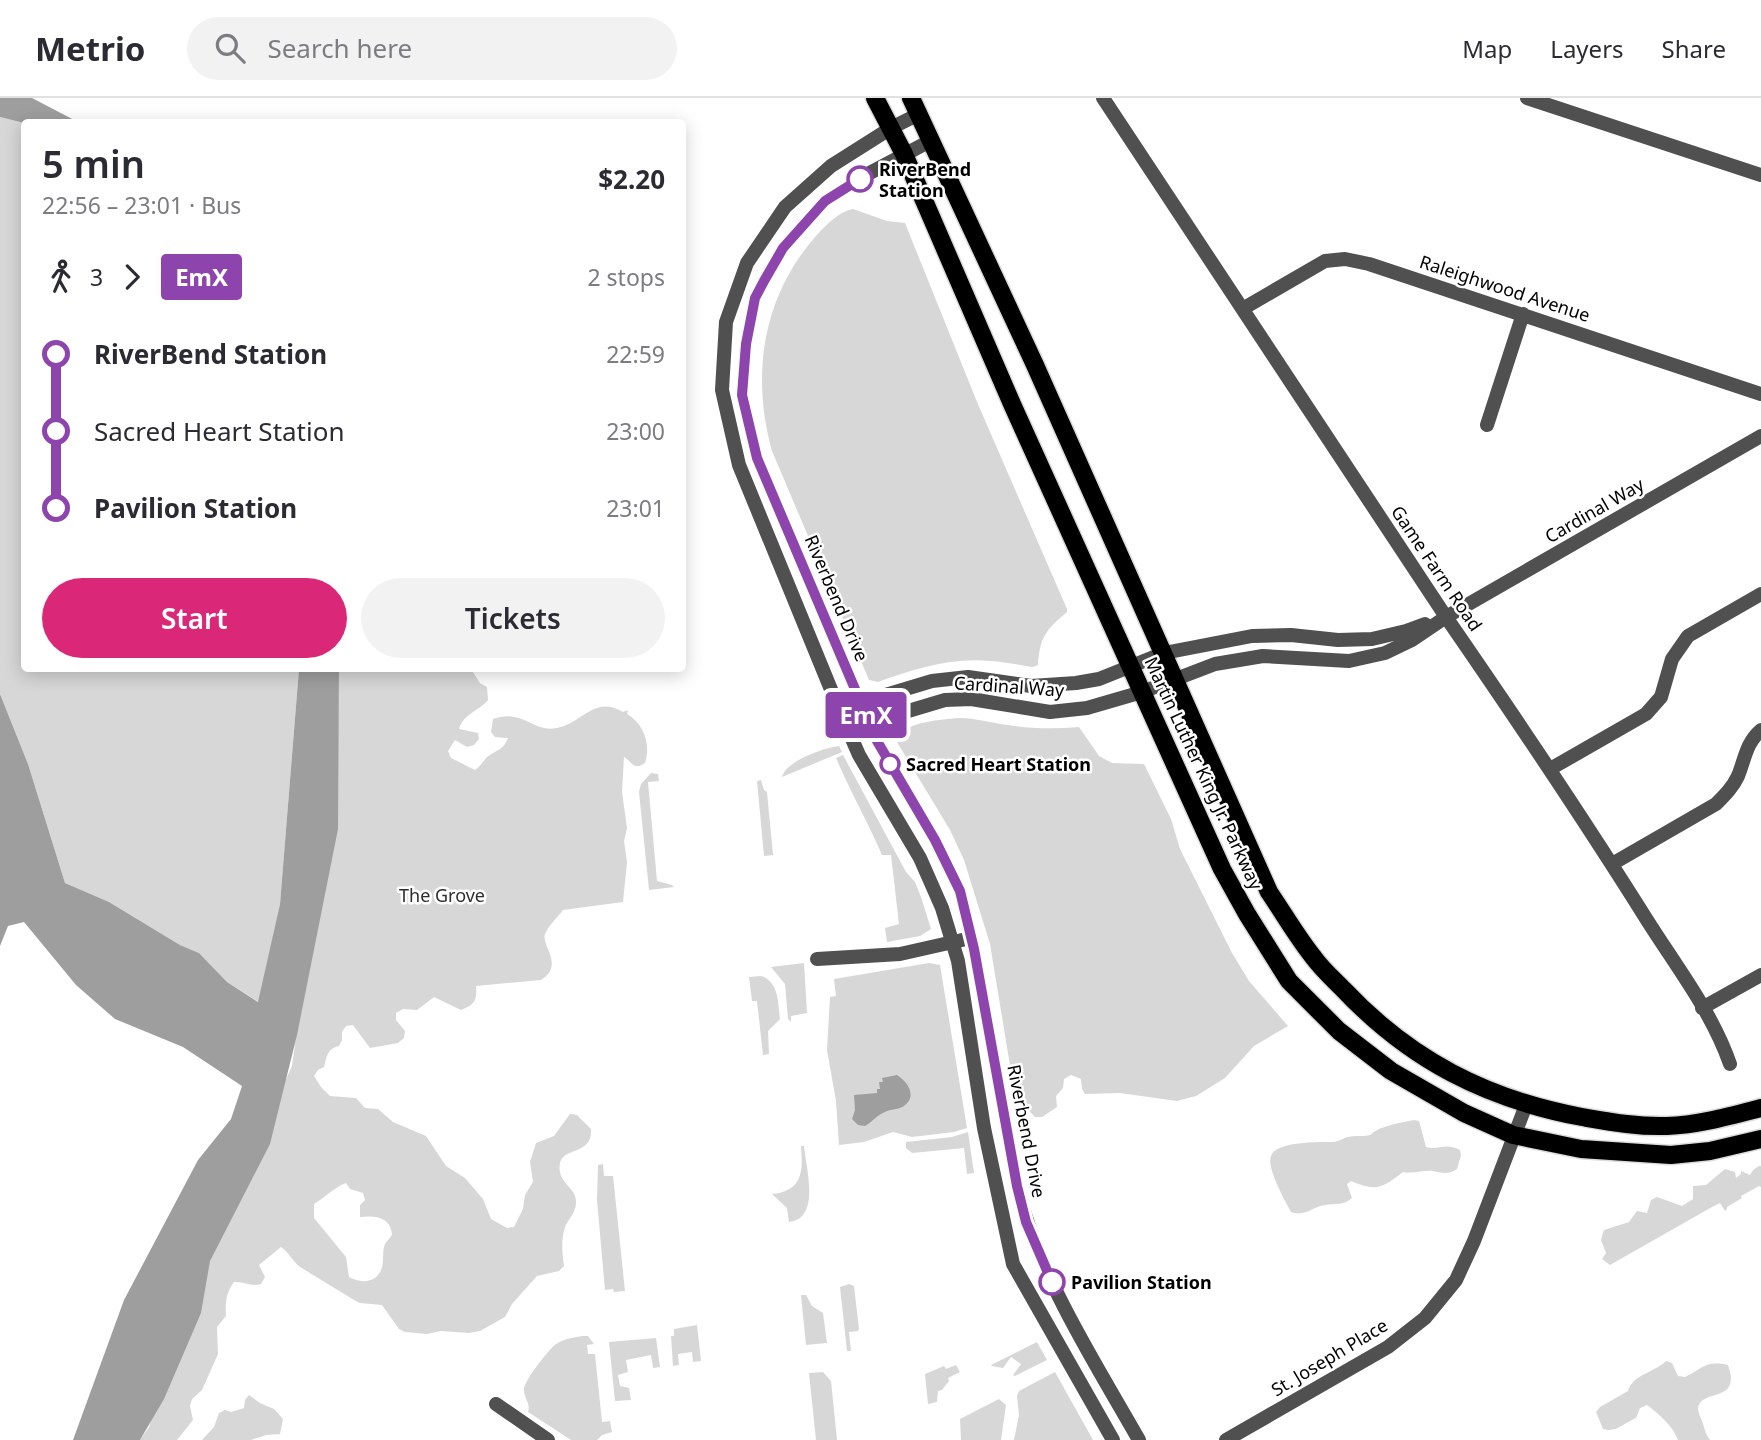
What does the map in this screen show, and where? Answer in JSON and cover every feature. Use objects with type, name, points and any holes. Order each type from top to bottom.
[{"type":"main road","name":"Martin Luther King Jr. Parkway","points":[[875,98],[904,154],[1012,404],[1222,869],[1289,981],[1339,1031],[1391,1071],[1464,1112],[1513,1135],[1581,1149],[1671,1155],[1710,1151],[1761,1139]]},
{"type":"main road","name":"Martin Luther King Jr. Parkway","points":[[915,106],[1164,653],[1269,892],[1315,959],[1370,1018],[1424,1058],[1459,1079],[1526,1105],[1624,1125],[1669,1126],[1718,1119],[1761,1108]]},
{"type":"street","name":"Game Farm Road","points":[[1103,98],[1612,864],[1723,1042],[1730,1064]]},
{"type":"street","points":[[1527,98],[1761,175]]},
{"type":"street","points":[[915,106],[891,128],[831,166],[785,207],[747,263],[726,322],[722,390],[738,465],[839,709],[859,755],[919,858],[942,908],[958,961],[984,1128],[1013,1264],[1113,1440]]},
{"type":"street","name":"Riverbend Drive","points":[[932,140],[825,201],[783,248],[755,298],[746,344],[742,395],[757,458],[877,741],[935,840],[960,891],[1026,1222],[1068,1315],[1139,1440]]},
{"type":"street","name":"Raleighwood Avenue","points":[[1244,309],[1325,261],[1345,259],[1369,264],[1761,394]]},
{"type":"street","points":[[1487,425],[1523,314]]},
{"type":"street","name":"Cardinal Way","points":[[848,729],[945,700],[971,699],[1050,712],[1087,708],[1142,692],[1215,664],[1263,656],[1349,661],[1385,653],[1412,640],[1446,617],[1761,436]]},
{"type":"street","points":[[1550,769],[1646,714],[1661,697],[1672,659],[1688,636],[1761,594]]},
{"type":"street","name":"Cardinal Way","points":[[839,709],[932,681],[968,677],[1031,686],[1099,679],[1164,653],[1252,636],[1372,639],[1446,617]]},
{"type":"street","points":[[1612,864],[1716,804],[1730,790],[1738,776],[1745,751],[1761,730]]},
{"type":"street","points":[[817,959],[900,954],[971,938]]},
{"type":"street","points":[[1702,1008],[1761,975]]},
{"type":"street","name":"St. Joseph Place","points":[[1226,1440],[1388,1347],[1425,1318],[1456,1280],[1474,1241],[1526,1105]]},
{"type":"street","points":[[496,1404],[548,1440]]},
{"type":"green space","points":[[0,117],[21,122],[21,672],[299,672],[280,904],[259,1002],[227,982],[199,953],[180,945],[109,902],[65,883],[28,764],[0,694]]},
{"type":"green space","points":[[853,209],[887,221],[905,223],[977,402],[1067,609],[1045,634],[1038,665],[1033,667],[996,661],[947,662],[878,682],[869,680],[772,451],[762,394],[762,366],[773,312],[797,261],[815,237],[837,216]]},
{"type":"green space","name":"The Grove","points":[[338,672],[473,672],[480,683],[487,687],[488,700],[464,720],[459,729],[478,733],[479,739],[474,745],[467,747],[455,740],[448,751],[451,758],[475,770],[506,742],[508,738],[495,737],[491,732],[493,719],[503,716],[520,718],[549,729],[566,725],[596,708],[613,708],[623,712],[628,710],[627,714],[638,723],[645,735],[645,763],[635,766],[624,757],[622,792],[627,828],[624,841],[627,862],[623,902],[563,910],[545,934],[552,962],[548,974],[541,980],[476,986],[474,1001],[461,1010],[434,997],[417,1010],[403,1009],[396,1013],[396,1020],[405,1031],[404,1038],[398,1043],[370,1048],[353,1025],[346,1026],[339,1046],[330,1051],[324,1067],[314,1076],[330,1096],[356,1098],[365,1108],[378,1109],[393,1122],[426,1136],[446,1166],[465,1178],[483,1199],[491,1219],[507,1228],[514,1227],[523,1209],[525,1195],[533,1182],[530,1162],[536,1143],[554,1136],[570,1114],[577,1115],[591,1129],[587,1143],[566,1155],[560,1163],[561,1175],[573,1192],[576,1202],[564,1232],[564,1266],[559,1271],[537,1276],[512,1304],[505,1317],[480,1331],[441,1331],[427,1334],[399,1329],[382,1305],[354,1300],[300,1267],[281,1247],[259,1265],[265,1277],[261,1284],[234,1282],[229,1290],[226,1316],[217,1327],[218,1354],[202,1390],[192,1399],[190,1406],[193,1420],[177,1440],[140,1440],[149,1427],[198,1272],[292,1066],[338,728]],"holes":[[[346,1183],[350,1189],[363,1193],[365,1200],[360,1205],[360,1217],[381,1218],[389,1224],[392,1235],[384,1247],[380,1272],[368,1281],[349,1277],[346,1257],[314,1218],[314,1204],[337,1187]]]},
{"type":"green space","points":[[959,718],[1026,727],[1079,727],[1099,756],[1112,763],[1144,764],[1171,819],[1180,849],[1232,953],[1249,981],[1288,1026],[1254,1046],[1225,1078],[1196,1096],[1177,1101],[1120,1093],[1085,1094],[1081,1079],[1071,1075],[1064,1079],[1063,1088],[1056,1096],[1057,1107],[1042,1117],[1035,1117],[1015,1096],[990,944],[964,860],[950,830],[897,742],[897,736],[910,727]]},
{"type":"green space","points":[[839,746],[842,752],[782,777],[790,766],[798,761],[815,752]]},
{"type":"green space","points":[[843,755],[906,872],[915,882],[931,929],[920,936],[887,942],[885,928],[899,924],[891,855],[882,855],[836,758]]},
{"type":"green space","points":[[651,773],[658,774],[659,781],[648,782],[657,881],[674,887],[649,890],[639,792],[641,784]]},
{"type":"green space","points":[[761,780],[767,792],[773,855],[764,856],[757,781]]},
{"type":"green space","points":[[804,963],[807,1013],[791,1016],[791,1022],[788,1019],[785,984],[771,967]]},
{"type":"green space","points":[[929,963],[940,965],[967,1128],[912,1137],[893,1132],[864,1142],[839,1145],[836,1101],[827,1050],[830,997],[836,996],[834,979]]},
{"type":"green space","points":[[761,976],[774,988],[780,1019],[768,1031],[769,1054],[763,1055],[757,1001],[752,1001],[749,977]]},
{"type":"green space","points":[[1419,1121],[1426,1147],[1450,1147],[1460,1150],[1457,1169],[1445,1173],[1403,1172],[1379,1187],[1351,1181],[1347,1184],[1352,1198],[1346,1202],[1320,1206],[1300,1213],[1291,1212],[1271,1168],[1271,1156],[1275,1151],[1289,1145],[1335,1142],[1351,1136],[1370,1135],[1385,1127]]},
{"type":"green space","points":[[968,1132],[974,1173],[967,1174],[964,1148],[912,1153],[906,1148],[906,1142],[952,1137]]},
{"type":"green space","points":[[801,1146],[804,1146],[807,1167],[808,1202],[799,1219],[789,1222],[787,1208],[772,1194],[790,1189],[799,1178],[802,1164]]},
{"type":"green space","points":[[603,1164],[604,1176],[613,1176],[625,1291],[605,1290],[597,1200],[598,1165]]},
{"type":"green space","points":[[1759,1166],[1761,1187],[1741,1196],[1742,1198],[1725,1211],[1720,1203],[1610,1265],[1602,1259],[1606,1253],[1601,1240],[1604,1230],[1629,1222],[1637,1211],[1647,1213],[1651,1200],[1657,1197],[1682,1206],[1693,1199],[1693,1186],[1706,1185],[1725,1169],[1735,1172],[1736,1178],[1741,1171],[1750,1175]]},
{"type":"green space","points":[[849,1284],[854,1286],[859,1329],[849,1332],[851,1351],[847,1351],[840,1287]]},
{"type":"green space","points":[[801,1295],[806,1295],[812,1306],[823,1313],[827,1343],[806,1345]]},
{"type":"green space","points":[[697,1325],[701,1361],[693,1362],[692,1352],[678,1354],[679,1365],[673,1366],[671,1336],[674,1336],[674,1329]]},
{"type":"green space","points":[[588,1336],[594,1344],[587,1345],[588,1354],[595,1354],[602,1422],[610,1421],[612,1432],[597,1440],[571,1440],[528,1412],[529,1406],[524,1393],[525,1386],[537,1366],[556,1344]]},
{"type":"green space","points":[[656,1338],[660,1367],[653,1368],[651,1355],[626,1360],[628,1372],[618,1375],[620,1386],[629,1388],[631,1400],[615,1401],[609,1342]]},
{"type":"green space","points":[[1037,1342],[1047,1360],[1015,1376],[1013,1375],[1021,1364],[1011,1357],[1003,1368],[991,1365]]},
{"type":"green space","points":[[1666,1361],[1672,1363],[1678,1376],[1685,1377],[1709,1364],[1728,1365],[1730,1385],[1719,1394],[1706,1398],[1698,1408],[1710,1440],[1678,1440],[1669,1425],[1647,1405],[1640,1408],[1636,1418],[1620,1427],[1603,1429],[1596,1412],[1600,1407],[1628,1391],[1639,1377]]},
{"type":"green space","points":[[956,1365],[960,1372],[948,1378],[949,1381],[938,1391],[937,1402],[928,1404],[925,1374],[944,1366],[946,1369]]},
{"type":"green space","points":[[823,1372],[831,1381],[837,1440],[816,1440],[809,1373]]},
{"type":"green space","points":[[1055,1372],[1093,1440],[1014,1440],[1019,1415],[1019,1391]]},
{"type":"green space","points":[[249,1395],[274,1409],[283,1419],[280,1434],[251,1440],[202,1440],[214,1427],[219,1413],[244,1408]]},
{"type":"green space","points":[[999,1399],[1006,1405],[1001,1440],[961,1440],[960,1419]]},
{"type":"shaded area","points":[[0,98],[32,98],[72,119],[21,119],[21,122],[0,117]]},
{"type":"shaded area","points":[[299,672],[339,672],[338,829],[297,1035],[270,1144],[210,1261],[201,1313],[164,1399],[140,1440],[73,1440],[124,1300],[198,1160],[231,1119],[242,1086],[183,1047],[115,1019],[76,985],[24,922],[8,926],[0,946],[0,694],[28,764],[65,883],[109,902],[180,945],[199,953],[227,982],[258,1002],[280,904]]},
{"type":"shaded area","points":[[897,1075],[910,1089],[908,1102],[902,1107],[881,1114],[865,1126],[858,1125],[852,1119],[855,1110],[854,1095],[877,1093],[877,1089],[880,1089],[879,1082],[883,1082],[882,1078]]},
{"type":"bus line","name":"EmX","points":[[860,179],[825,201],[783,248],[764,281],[755,298],[746,344],[742,395],[757,458],[877,741],[935,840],[960,891],[974,949],[1017,1186],[1026,1222],[1052,1282]]},
{"type":"place","name":"RiverBend Station","points":[[860,179]]},
{"type":"place","name":"Sacred Heart Station","points":[[890,764]]},
{"type":"place","name":"Pavilion Station","points":[[1052,1282]]}]
